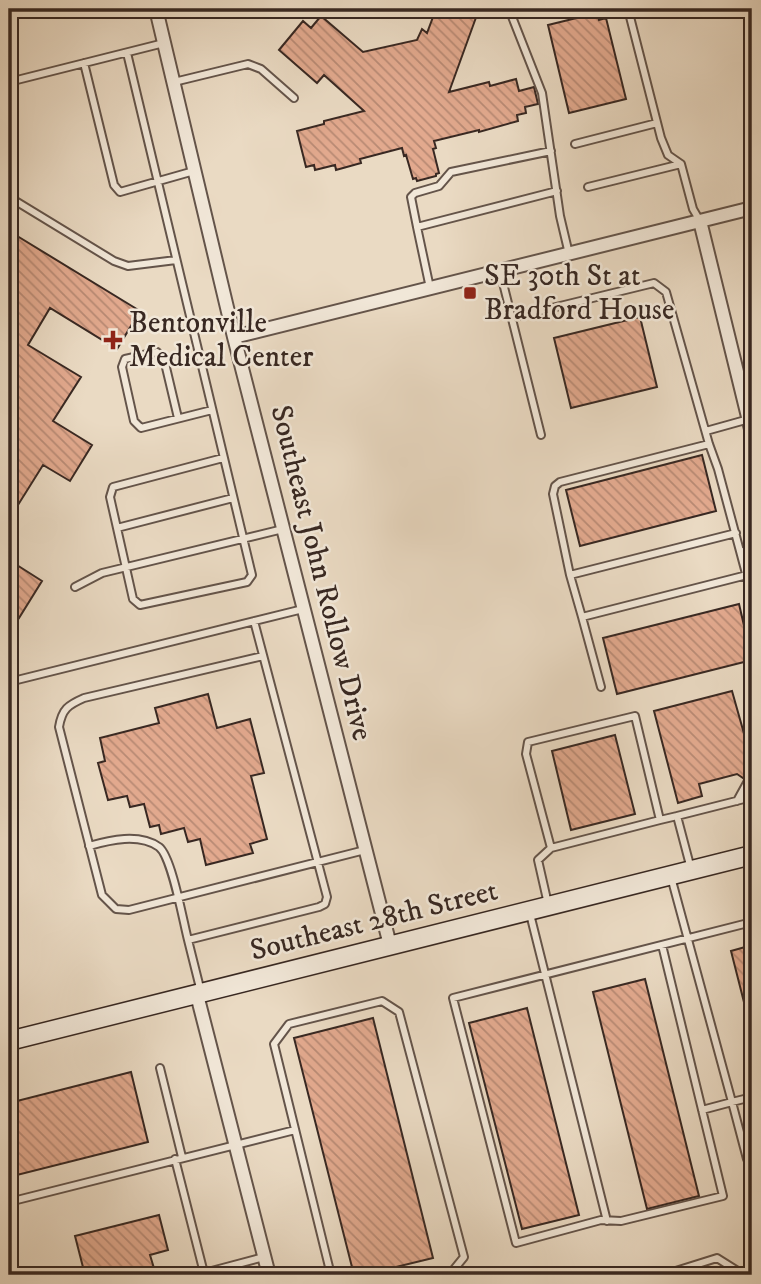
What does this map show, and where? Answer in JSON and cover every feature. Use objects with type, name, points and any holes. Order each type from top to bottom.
[{"type":"main road","name":"Southeast 28th Street","points":[[9,1041],[752,855]]},
{"type":"street","name":"Southeast John Rollow Drive","points":[[156,9],[234,337],[390,945]]},
{"type":"street","points":[[234,337],[752,208]]},
{"type":"street","points":[[700,221],[751,424]]},
{"type":"street","points":[[200,994],[269,1275]]},
{"type":"lane","points":[[509,9],[542,93],[569,254]]},
{"type":"lane","points":[[628,9],[657,123],[668,155],[681,164],[693,209],[700,221]]},
{"type":"lane","points":[[9,82],[164,43]]},
{"type":"lane","points":[[127,53],[252,575],[247,582],[140,605],[133,599],[125,568],[110,497],[113,487],[223,458]]},
{"type":"lane","points":[[85,63],[114,185],[120,192],[194,171]]},
{"type":"lane","points":[[173,83],[248,64],[261,69],[295,98]]},
{"type":"lane","points":[[575,144],[657,123]]},
{"type":"lane","points":[[430,288],[411,197],[415,193],[439,186],[451,172],[551,151]]},
{"type":"lane","points":[[588,187],[681,164]]},
{"type":"lane","points":[[417,227],[557,191]]},
{"type":"lane","points":[[9,197],[114,261],[128,266],[176,260]]},
{"type":"lane","points":[[500,271],[541,435]]},
{"type":"lane","points":[[511,318],[654,283],[660,286],[668,300],[752,596]]},
{"type":"lane","points":[[178,418],[164,359],[157,352],[125,359],[122,367],[134,421],[141,428],[212,410]]},
{"type":"lane","points":[[706,431],[751,424]]},
{"type":"lane","points":[[601,687],[570,575],[554,494],[555,486],[560,482],[709,444]]},
{"type":"lane","points":[[117,528],[233,498]]},
{"type":"lane","points":[[75,587],[102,573],[283,529]]},
{"type":"lane","points":[[570,575],[736,533]]},
{"type":"lane","points":[[741,552],[752,549]]},
{"type":"lane","points":[[582,617],[747,575]]},
{"type":"lane","points":[[9,682],[303,609]]},
{"type":"lane","points":[[188,940],[319,908],[326,904],[327,897],[254,621]]},
{"type":"lane","points":[[263,656],[84,698],[67,706],[61,715],[59,727],[102,895],[116,909],[129,910],[365,850]]},
{"type":"lane","points":[[551,848],[526,754],[528,742],[635,716],[660,820]]},
{"type":"lane","points":[[737,801],[748,781]]},
{"type":"lane","points":[[548,906],[538,860],[551,848],[752,797]]},
{"type":"lane","points":[[677,816],[691,870]]},
{"type":"lane","points":[[89,846],[112,840],[137,839],[158,847],[168,859],[200,994]]},
{"type":"lane","points":[[671,875],[747,1159],[752,1158]]},
{"type":"lane","points":[[529,911],[607,1220]]},
{"type":"lane","points":[[662,946],[723,1196],[621,1222],[601,1220],[516,1243],[453,998],[752,922]]},
{"type":"lane","points":[[331,1275],[274,1044],[289,1024],[382,1001],[399,1013],[464,1257],[451,1273],[442,1275]]},
{"type":"lane","points":[[160,1068],[203,1274],[264,1257]]},
{"type":"lane","points":[[702,1110],[752,1097]]},
{"type":"lane","points":[[9,1202],[295,1130]]},
{"type":"lane","points":[[663,1275],[716,1258],[744,1275]]},
{"type":"building","points":[[436,9],[468,9],[478,12],[449,92],[489,82],[490,86],[516,79],[519,91],[534,87],[538,104],[525,107],[526,113],[517,115],[518,121],[434,141],[436,148],[433,149],[439,173],[436,176],[417,181],[416,178],[413,179],[402,148],[360,159],[361,163],[336,170],[335,165],[315,170],[314,165],[306,167],[297,131],[364,111],[324,75],[317,83],[279,50],[303,21],[311,28],[321,16],[363,52],[417,40],[422,29],[427,33]]},
{"type":"building","points":[[597,13],[599,20],[606,18],[626,99],[569,113],[548,25]]},
{"type":"building","points":[[9,231],[140,311],[117,349],[50,308],[28,345],[81,377],[53,421],[92,445],[70,481],[43,465],[18,505],[9,500]]},
{"type":"building","points":[[640,317],[657,387],[571,408],[554,338]]},
{"type":"building","points":[[702,455],[716,511],[580,546],[566,490]]},
{"type":"building","points":[[9,560],[42,581],[19,618],[9,611]]},
{"type":"building","points":[[739,604],[752,660],[617,694],[603,638]]},
{"type":"building","points":[[732,691],[752,762],[752,777],[747,775],[743,778],[737,774],[699,784],[702,796],[678,803],[654,711]]},
{"type":"building","points":[[208,694],[217,728],[250,719],[264,773],[251,776],[267,839],[250,844],[253,853],[206,865],[200,839],[188,842],[184,828],[161,834],[159,825],[150,827],[144,804],[130,807],[127,796],[108,800],[98,763],[105,761],[100,738],[159,723],[155,708]]},
{"type":"building","points":[[615,735],[635,814],[571,830],[552,751]]},
{"type":"building","points":[[752,945],[752,1018],[748,1018],[731,951]]},
{"type":"building","points":[[645,979],[699,1196],[647,1209],[593,992]]},
{"type":"building","points":[[527,1008],[579,1215],[522,1229],[469,1023]]},
{"type":"building","points":[[373,1018],[433,1258],[354,1275],[294,1038]]},
{"type":"building","points":[[131,1072],[148,1142],[9,1177],[9,1103]]},
{"type":"building","points":[[159,1215],[168,1250],[150,1255],[156,1275],[85,1275],[75,1236]]},
{"type":"place","name":"SE 30th St at Bradford House","points":[[470,293]]},
{"type":"place","name":"Bentonville Medical Center","points":[[113,340]]}]
